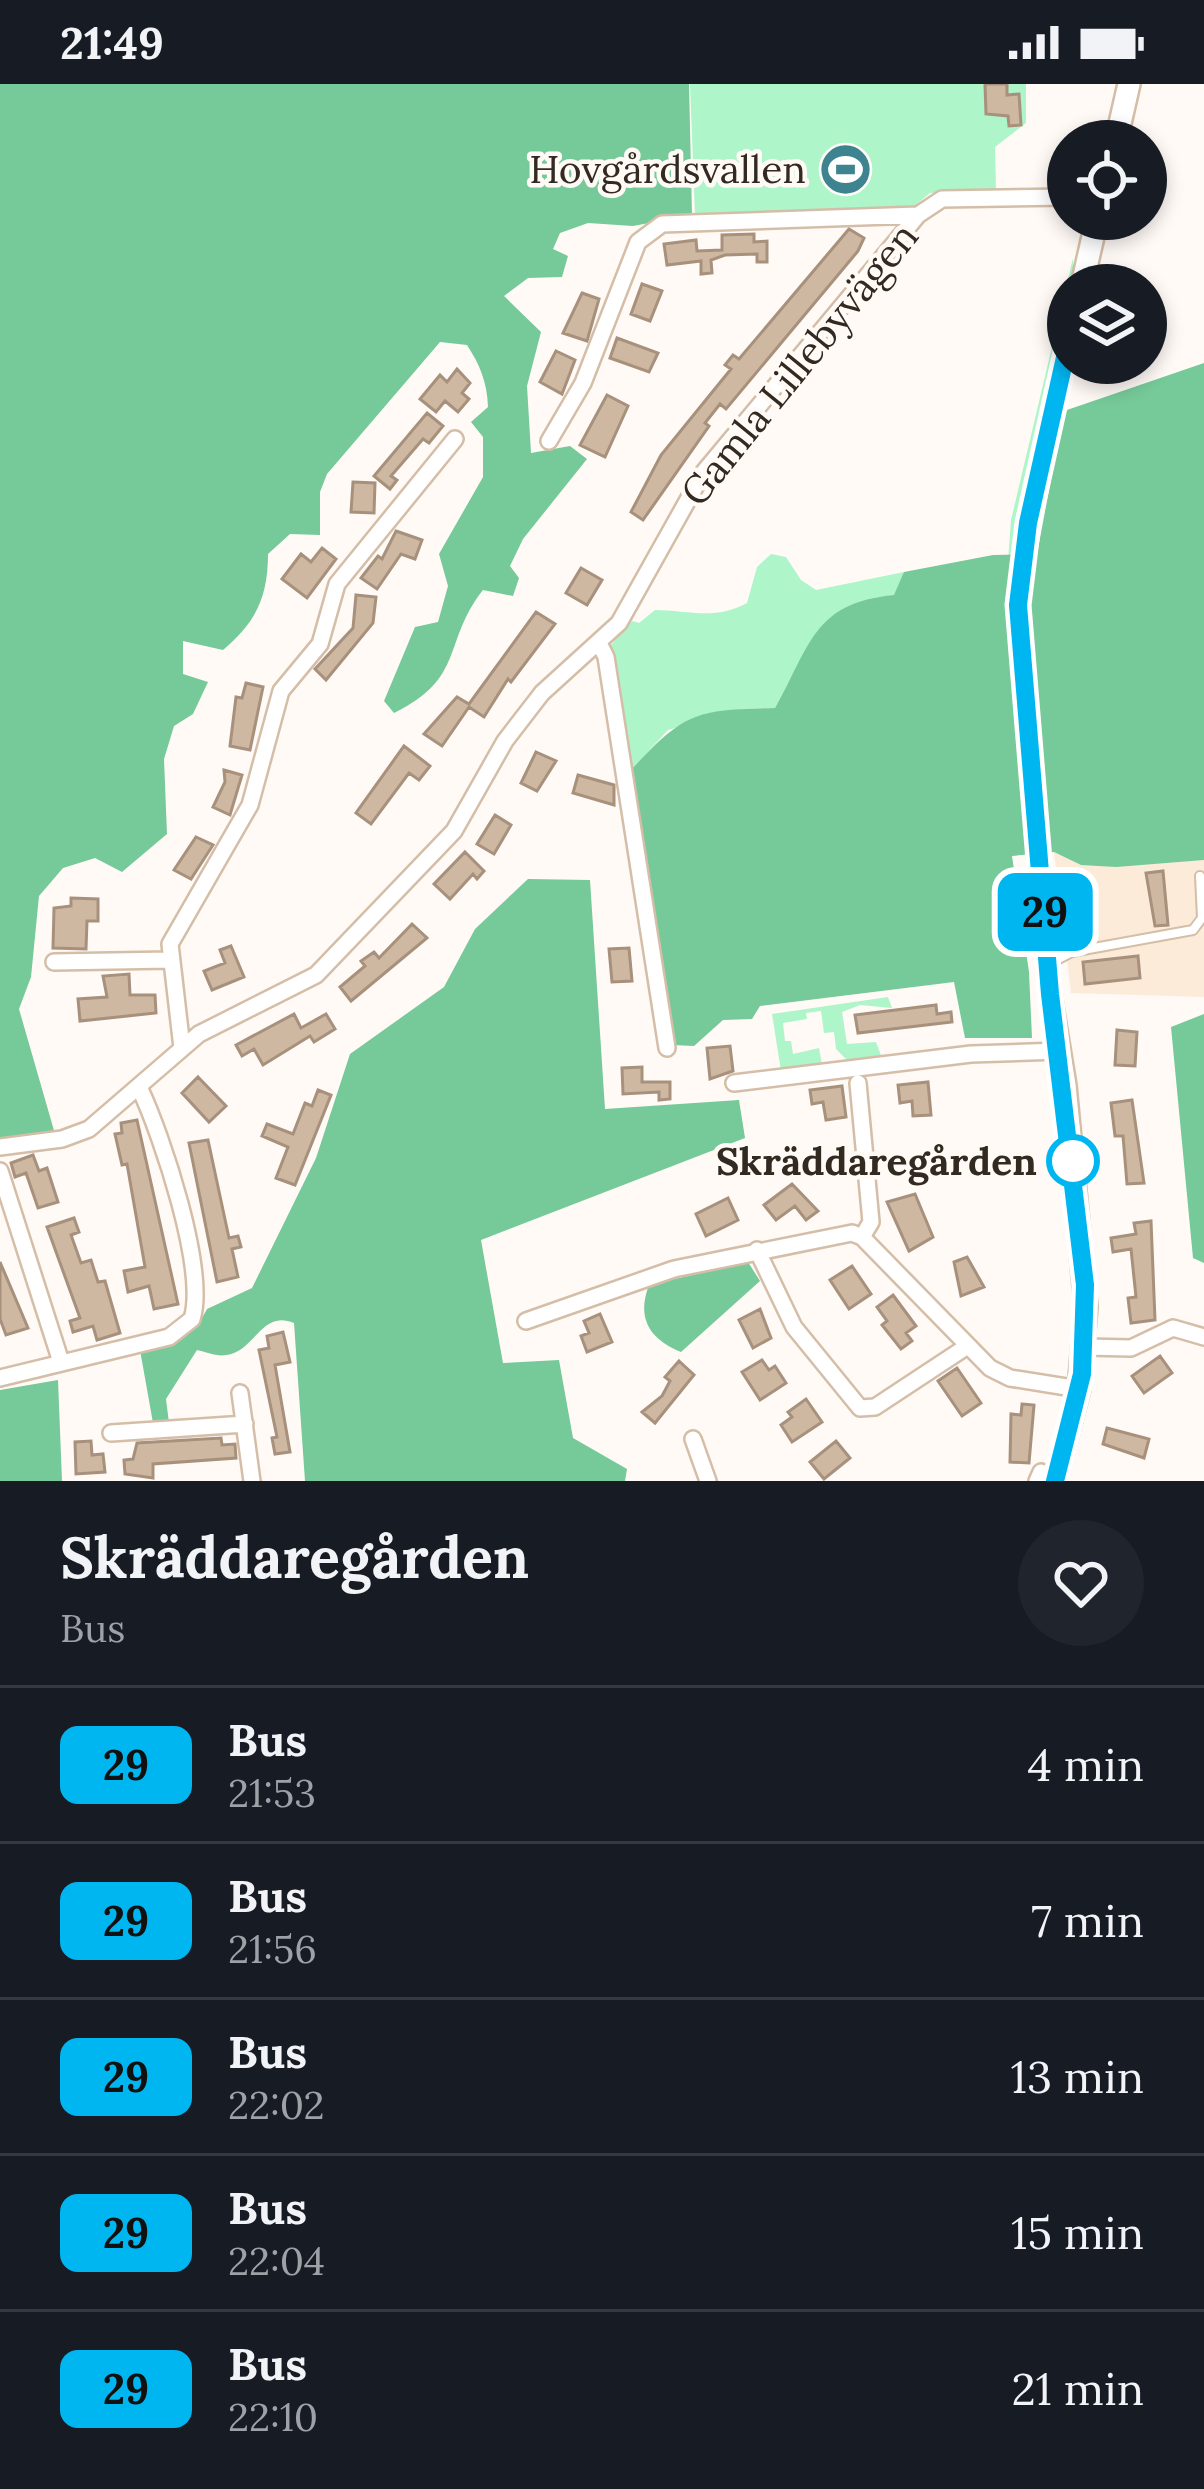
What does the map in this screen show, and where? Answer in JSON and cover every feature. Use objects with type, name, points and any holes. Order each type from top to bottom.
[{"type":"street","points":[[1121,120],[1130,84]]},
{"type":"street","name":"Gamla Lillebyvägen","points":[[0,1147],[76,1135],[110,1116],[182,1048],[316,975],[454,831],[513,730],[558,675],[599,644],[628,610],[703,472],[918,215],[942,200],[1047,198]]},
{"type":"street","points":[[549,441],[583,382],[638,242],[650,230],[662,224],[918,215]]},
{"type":"street","points":[[1049,1480],[1079,1389],[1085,1285],[1048,964],[1018,605],[1028,523],[1059,384]]},
{"type":"street","points":[[182,1048],[170,960],[176,930],[250,806],[278,698],[293,670],[320,644],[337,584],[455,439]]},
{"type":"street","points":[[599,644],[606,657],[667,1048]]},
{"type":"street","points":[[54,962],[170,960]]},
{"type":"street","points":[[734,1083],[971,1054],[1059,1051]]},
{"type":"street","points":[[858,1083],[871,1222],[862,1237]]},
{"type":"street","points":[[0,1378],[169,1337],[194,1313],[195,1286],[169,1160],[140,1089]]},
{"type":"street","points":[[0,1171],[61,1362]]},
{"type":"street","points":[[526,1321],[620,1284],[824,1234],[862,1237],[966,1347],[1010,1378],[1079,1389]]},
{"type":"street","points":[[757,1250],[805,1343],[860,1408],[875,1407],[966,1347]]},
{"type":"street","points":[[1084,1347],[1131,1348],[1173,1328],[1204,1337]]},
{"type":"street","points":[[239,1393],[252,1481]]},
{"type":"street","points":[[111,1433],[244,1424]]},
{"type":"street","points":[[693,1439],[708,1481]]},
{"type":"lane","points":[[1041,871],[1068,886],[1072,952]]},
{"type":"lane","points":[[1048,964],[1072,952],[1192,930],[1202,918],[1200,876]]},
{"type":"shaded area","points":[[1054,852],[1081,865],[1204,860],[1204,997],[1071,993]]},
{"type":"green space","points":[[0,84],[689,84],[692,215],[633,226],[588,223],[560,233],[553,249],[568,256],[562,277],[528,278],[504,296],[541,332],[527,386],[531,453],[570,446],[587,459],[523,539],[510,566],[519,578],[513,596],[483,590],[443,672],[417,700],[394,713],[384,701],[415,627],[438,622],[448,586],[439,554],[483,477],[483,437],[471,422],[488,407],[487,398],[482,374],[467,345],[440,342],[327,474],[320,492],[320,535],[290,534],[268,554],[258,608],[234,640],[223,650],[183,641],[183,674],[208,682],[193,714],[174,726],[164,759],[167,834],[122,872],[95,858],[63,868],[39,896],[31,977],[19,1009],[55,1134],[0,1139]]},
{"type":"green space","name":"Hovgårdsvallen","points":[[690,84],[1026,84],[1026,123],[995,147],[996,190],[930,193],[912,208],[695,215]]},
{"type":"green space","points":[[1204,363],[1204,860],[1116,867],[1081,865],[1054,852],[1012,856],[1029,972],[1032,1038],[965,1038],[954,982],[760,1006],[752,1019],[723,1020],[694,1046],[672,1045],[629,772],[664,737],[693,718],[726,710],[775,708],[807,647],[830,618],[846,607],[894,595],[904,572],[993,555],[1037,554],[1064,411],[1143,384],[1167,384],[1167,376]]},
{"type":"green space","points":[[1047,368],[1047,384],[1052,384],[1003,631],[1011,520]]},
{"type":"green space","points":[[771,554],[786,557],[801,580],[816,590],[904,572],[905,577],[894,595],[851,608],[820,634],[775,708],[744,709],[668,730],[629,772],[610,646],[632,621],[639,623],[655,610],[712,613],[747,603],[757,567]]},
{"type":"green space","points":[[528,879],[590,880],[605,1109],[739,1100],[745,1138],[481,1240],[503,1363],[559,1360],[573,1438],[627,1469],[625,1481],[305,1481],[294,1323],[283,1320],[266,1326],[236,1352],[219,1355],[197,1350],[166,1399],[169,1423],[153,1423],[140,1350],[175,1343],[198,1325],[207,1309],[252,1288],[316,1158],[350,1054],[444,987],[475,929]]},
{"type":"green space","points":[[888,997],[892,1008],[860,1005],[842,1012],[847,1044],[876,1042],[882,1058],[850,1063],[836,1049],[834,1032],[824,1033],[821,1011],[783,1023],[785,1041],[791,1041],[793,1054],[819,1048],[823,1070],[781,1071],[772,1014]]},
{"type":"green space","points":[[1204,1014],[1204,1263],[1193,1258],[1171,1027]]},
{"type":"green space","points":[[748,1262],[760,1281],[681,1352],[661,1341],[648,1326],[644,1308],[649,1285]]},
{"type":"green space","points":[[58,1380],[62,1481],[0,1481],[0,1390]]},
{"type":"building","points":[[985,84],[1007,84],[1007,95],[1019,94],[1021,125],[1009,126],[1008,116],[986,114]]},
{"type":"building","points":[[849,229],[864,238],[858,251],[726,409],[720,404],[643,520],[631,512],[661,455],[731,369],[725,365],[733,355],[739,359]]},
{"type":"building","points":[[754,234],[754,242],[767,241],[767,262],[757,262],[757,254],[725,255],[711,260],[712,273],[701,274],[701,261],[667,265],[664,244],[696,240],[697,251],[722,250],[722,235]]},
{"type":"building","points":[[642,284],[662,291],[650,321],[631,314]]},
{"type":"building","points":[[582,293],[599,299],[587,341],[563,333]]},
{"type":"building","points":[[617,338],[658,353],[649,372],[610,358]]},
{"type":"building","points":[[556,351],[575,360],[562,394],[540,382]]},
{"type":"building","points":[[457,369],[470,383],[462,393],[469,399],[458,412],[445,401],[436,412],[420,399],[440,375],[447,382]]},
{"type":"building","points":[[607,395],[628,406],[605,457],[580,445]]},
{"type":"building","points":[[427,413],[443,426],[429,443],[423,439],[391,476],[397,480],[390,489],[374,476]]},
{"type":"building","points":[[353,482],[375,483],[374,513],[351,512]]},
{"type":"building","points":[[396,531],[422,540],[415,559],[401,554],[377,589],[361,578],[378,556],[382,559]]},
{"type":"building","points":[[322,548],[336,559],[307,598],[282,579],[301,554],[311,562]]},
{"type":"building","points":[[581,568],[602,580],[587,605],[566,593]]},
{"type":"building","points":[[356,595],[376,597],[373,623],[326,680],[315,669],[353,628]]},
{"type":"building","points":[[536,612],[555,624],[511,682],[508,679],[484,717],[469,707],[442,746],[424,734],[457,697],[469,704]]},
{"type":"building","points":[[246,683],[263,687],[250,750],[230,746],[236,697],[242,698]]},
{"type":"building","points":[[404,746],[430,766],[419,780],[409,773],[371,824],[356,813]]},
{"type":"building","points":[[536,752],[556,761],[537,791],[521,783]]},
{"type":"building","points":[[224,770],[242,775],[230,815],[213,807],[225,782]]},
{"type":"building","points":[[578,775],[614,785],[614,805],[573,793]]},
{"type":"building","points":[[495,815],[511,825],[494,854],[477,844]]},
{"type":"building","points":[[196,837],[213,845],[191,879],[174,870]]},
{"type":"building","points":[[465,852],[484,871],[477,879],[473,874],[450,899],[434,884]]},
{"type":"building","points":[[1163,871],[1168,925],[1155,926],[1146,873]]},
{"type":"building","points":[[71,898],[98,899],[98,921],[87,921],[86,949],[53,948],[54,908],[71,906]]},
{"type":"building","points":[[412,924],[427,938],[351,1001],[340,987],[365,966],[361,961],[374,952],[379,958]]},
{"type":"building","points":[[231,946],[244,977],[212,990],[204,971],[225,963],[220,950]]},
{"type":"building","points":[[629,948],[632,981],[612,982],[609,949]]},
{"type":"building","points":[[1138,956],[1140,978],[1085,984],[1083,962]]},
{"type":"building","points":[[129,974],[130,995],[155,995],[156,1013],[80,1021],[78,999],[107,997],[103,976]]},
{"type":"building","points":[[936,1005],[937,1014],[951,1012],[952,1022],[858,1033],[855,1015]]},
{"type":"building","points":[[294,1014],[301,1028],[326,1014],[335,1029],[314,1042],[310,1036],[263,1065],[254,1049],[242,1056],[236,1045]]},
{"type":"building","points":[[1117,1030],[1137,1032],[1135,1066],[1115,1065]]},
{"type":"building","points":[[730,1046],[733,1071],[710,1079],[707,1048]]},
{"type":"building","points":[[642,1067],[642,1082],[670,1082],[670,1099],[659,1100],[659,1092],[623,1094],[622,1068]]},
{"type":"building","points":[[198,1077],[226,1106],[209,1122],[182,1093]]},
{"type":"building","points":[[928,1082],[931,1115],[913,1116],[912,1101],[900,1103],[898,1085]]},
{"type":"building","points":[[842,1086],[846,1117],[826,1120],[823,1102],[812,1104],[810,1090]]},
{"type":"building","points":[[318,1090],[331,1095],[295,1185],[276,1178],[288,1147],[262,1136],[267,1124],[293,1134],[305,1103],[312,1106]]},
{"type":"building","points":[[1132,1100],[1144,1183],[1127,1184],[1123,1136],[1115,1136],[1111,1103]]},
{"type":"building","points":[[137,1120],[178,1304],[154,1309],[149,1286],[128,1292],[124,1271],[145,1267],[127,1164],[122,1165],[115,1134],[122,1133],[121,1123]]},
{"type":"building","points":[[208,1140],[229,1238],[238,1236],[241,1247],[232,1249],[238,1277],[217,1282],[189,1143]]},
{"type":"building","points":[[33,1155],[39,1171],[47,1168],[58,1202],[38,1208],[26,1173],[15,1177],[11,1163]]},
{"type":"building","points":[[792,1184],[818,1211],[806,1220],[795,1206],[776,1220],[764,1205]]},
{"type":"building","points":[[915,1194],[933,1237],[909,1251],[887,1202]]},
{"type":"building","points":[[728,1198],[738,1220],[706,1236],[696,1214]]},
{"type":"building","points":[[74,1218],[79,1232],[71,1235],[81,1263],[91,1260],[98,1282],[105,1281],[120,1333],[97,1340],[93,1326],[73,1332],[70,1321],[80,1318],[47,1227]]},
{"type":"building","points":[[1151,1221],[1155,1320],[1131,1323],[1128,1298],[1136,1297],[1131,1249],[1113,1252],[1111,1238],[1136,1234],[1134,1223]]},
{"type":"building","points":[[967,1257],[984,1287],[961,1296],[954,1262]]},
{"type":"building","points":[[0,1262],[28,1328],[6,1335],[0,1319]]},
{"type":"building","points":[[852,1266],[871,1294],[849,1309],[830,1280]]},
{"type":"building","points":[[893,1295],[916,1326],[906,1333],[912,1341],[901,1349],[882,1325],[887,1321],[877,1307]]},
{"type":"building","points":[[760,1309],[771,1338],[753,1348],[739,1320]]},
{"type":"building","points":[[600,1314],[612,1342],[587,1352],[581,1336],[589,1333],[584,1321]]},
{"type":"building","points":[[283,1332],[290,1362],[275,1365],[290,1452],[275,1454],[272,1438],[277,1437],[259,1350],[269,1348],[267,1336]]},
{"type":"building","points":[[1160,1356],[1172,1373],[1144,1393],[1132,1376]]},
{"type":"building","points":[[762,1360],[769,1370],[775,1366],[786,1383],[760,1400],[742,1372]]},
{"type":"building","points":[[679,1361],[694,1375],[655,1423],[642,1412],[662,1396],[670,1381],[665,1377]]},
{"type":"building","points":[[957,1368],[981,1403],[962,1416],[938,1381]]},
{"type":"building","points":[[806,1399],[822,1422],[792,1442],[781,1425],[792,1417],[788,1412]]},
{"type":"building","points":[[1022,1404],[1034,1405],[1029,1463],[1010,1462],[1011,1414],[1021,1415]]},
{"type":"building","points":[[1107,1428],[1149,1439],[1144,1458],[1103,1444]]},
{"type":"building","points":[[221,1438],[222,1445],[235,1444],[236,1458],[153,1464],[153,1478],[125,1474],[124,1460],[133,1459],[137,1443]]},
{"type":"building","points":[[91,1441],[92,1455],[103,1454],[105,1472],[76,1474],[75,1442]]},
{"type":"building","points":[[836,1441],[850,1458],[824,1479],[810,1462]]},
{"type":"bus line","name":"29","points":[[1055,1481],[1082,1374],[1086,1307],[1065,1085],[1050,994],[1018,605],[1028,523],[1059,384]]},
{"type":"place","name":"Hovgårdsvallen","points":[[845,169]]},
{"type":"place","name":"Skräddaregården","points":[[1073,1161]]}]
